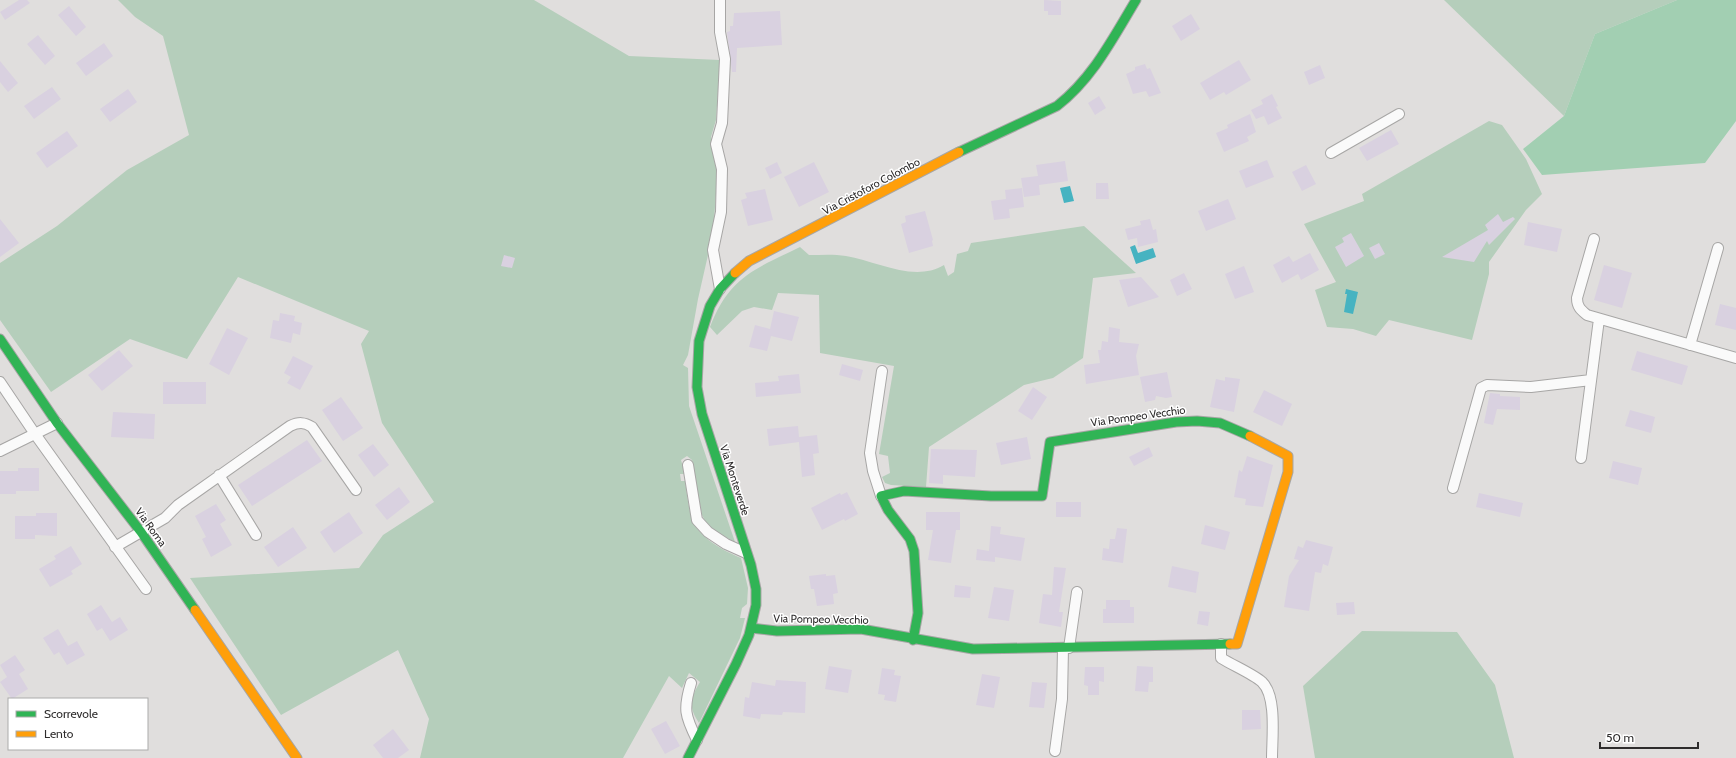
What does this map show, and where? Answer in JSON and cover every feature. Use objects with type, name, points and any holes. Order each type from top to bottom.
[{"type":"street","points":[[720,0],[720,32],[725,59],[722,123],[716,144],[722,169],[721,212],[713,250],[720,289]]},
{"type":"street","name":"Via Cristoforo Colombo","points":[[720,289],[731,276],[749,261],[783,245],[970,147],[1057,106],[1070,97],[1090,74],[1136,0]]},
{"type":"street","points":[[1331,153],[1399,114]]},
{"type":"street","points":[[1594,239],[1577,298],[1577,304],[1580,309],[1588,315],[1599,319],[1736,358]]},
{"type":"street","points":[[1690,345],[1718,248]]},
{"type":"street","name":"Via Monteverde","points":[[697,740],[748,639],[756,600],[756,582],[750,558],[746,553],[702,414],[697,387],[699,341],[710,306],[720,289]]},
{"type":"street","points":[[1581,458],[1599,319]]},
{"type":"street","name":"Via Roma","points":[[0,339],[57,423],[141,532],[297,758]]},
{"type":"street","points":[[882,371],[870,453],[873,472],[881,496],[888,510],[910,539],[914,551],[918,612],[913,640]]},
{"type":"street","points":[[1453,488],[1481,388],[1486,385],[1531,387],[1591,380]]},
{"type":"street","points":[[0,382],[35,434],[146,589]]},
{"type":"street","name":"Via Pompeo Vecchio","points":[[751,628],[777,631],[861,629],[913,640],[973,649],[1237,644],[1288,472],[1288,456],[1230,428],[1211,421],[1194,420],[1050,442],[1042,496],[991,496],[904,490],[881,496]]},
{"type":"street","points":[[115,547],[165,518],[178,504],[290,426],[297,423],[305,422],[312,427],[356,490]]},
{"type":"street","points":[[0,451],[57,423]]},
{"type":"street","points":[[688,465],[698,520],[708,532],[726,544],[746,553]]},
{"type":"street","points":[[219,475],[256,535]]},
{"type":"street","points":[[1055,751],[1062,699],[1066,648],[1077,592]]},
{"type":"street","points":[[1221,644],[1221,658],[1262,682],[1267,690],[1271,700],[1272,758]]},
{"type":"street","points":[[688,758],[697,740],[688,722],[685,703],[691,683]]},
{"type":"street","name":"Via Roma","points":[[278,732],[291,758]]},
{"type":"green space","points":[[118,0],[534,0],[629,56],[720,60],[716,120],[711,137],[718,168],[713,233],[698,299],[688,355],[683,365],[688,368],[689,406],[735,542],[712,528],[702,515],[692,460],[687,456],[681,460],[685,474],[680,474],[681,481],[685,481],[692,518],[695,525],[700,532],[712,542],[741,558],[748,588],[747,604],[742,608],[740,618],[745,618],[740,638],[699,723],[693,712],[692,698],[700,682],[689,673],[682,688],[669,676],[623,758],[420,758],[429,719],[398,650],[281,715],[190,578],[359,568],[383,535],[434,502],[382,423],[361,344],[369,331],[238,277],[187,359],[130,339],[51,392],[0,320],[0,263],[57,226],[127,170],[189,135],[163,36],[135,17]]},
{"type":"green space","points":[[1444,0],[1677,0],[1595,34],[1564,116]]},
{"type":"green space","points":[[1677,0],[1736,0],[1736,121],[1705,163],[1542,175],[1523,149],[1564,116],[1595,34]]},
{"type":"green space","points":[[1489,121],[1502,125],[1526,159],[1542,194],[1526,210],[1489,262],[1489,274],[1472,340],[1389,320],[1376,336],[1353,329],[1327,327],[1315,290],[1336,282],[1304,224],[1364,201],[1362,194]]},
{"type":"green space","points":[[1084,226],[1136,273],[1093,278],[1083,358],[1053,378],[1024,385],[929,447],[926,487],[891,485],[885,483],[882,477],[890,473],[888,456],[879,454],[894,366],[820,353],[819,295],[778,293],[772,310],[754,307],[742,311],[717,335],[710,327],[717,310],[726,296],[745,276],[800,247],[809,255],[846,256],[908,271],[920,272],[932,270],[944,265],[948,276],[954,272],[957,254],[968,251],[971,243]]},
{"type":"green space","points":[[1362,631],[1457,632],[1495,685],[1514,758],[1315,758],[1303,686]]},
{"type":"water","points":[[1070,186],[1074,201],[1064,203],[1060,188]]},
{"type":"water","points":[[1135,245],[1138,253],[1153,248],[1156,257],[1136,264],[1130,247]]},
{"type":"water","points":[[1346,289],[1358,292],[1353,314],[1344,312],[1347,294],[1345,294]]},
{"type":"building","points":[[19,0],[27,0],[30,3],[5,20],[0,12]]},
{"type":"building","points":[[1044,0],[1061,1],[1061,15],[1048,15],[1048,11],[1044,11]]},
{"type":"building","points":[[69,6],[86,27],[76,36],[58,15]]},
{"type":"building","points":[[780,11],[782,45],[737,48],[736,72],[732,72],[727,32],[730,31],[730,26],[733,26],[734,13]]},
{"type":"building","points":[[1191,14],[1200,29],[1181,41],[1172,26]]},
{"type":"building","points":[[38,35],[55,56],[45,65],[27,44]]},
{"type":"building","points":[[104,43],[113,56],[86,76],[76,63]]},
{"type":"building","points":[[1239,60],[1251,80],[1226,95],[1224,92],[1210,100],[1200,83]]},
{"type":"building","points":[[0,61],[18,83],[8,92],[0,82]]},
{"type":"building","points":[[1145,64],[1147,69],[1150,68],[1161,93],[1149,97],[1146,91],[1133,94],[1126,74],[1135,70],[1135,67]]},
{"type":"building","points":[[1320,65],[1325,78],[1309,85],[1304,72]]},
{"type":"building","points":[[52,87],[61,99],[34,119],[24,106]]},
{"type":"building","points":[[128,89],[137,102],[110,122],[100,109]]},
{"type":"building","points":[[1272,94],[1278,106],[1276,107],[1282,118],[1268,125],[1264,116],[1256,119],[1251,110],[1263,104],[1261,100]]},
{"type":"building","points":[[1099,96],[1106,108],[1095,115],[1088,103]]},
{"type":"building","points":[[1250,114],[1256,132],[1247,137],[1249,141],[1224,152],[1216,133],[1228,128],[1227,125]]},
{"type":"building","points":[[1391,130],[1399,144],[1367,161],[1359,148]]},
{"type":"building","points":[[67,131],[78,146],[47,168],[36,153]]},
{"type":"building","points":[[1267,160],[1274,177],[1246,188],[1239,171]]},
{"type":"building","points":[[1065,161],[1068,181],[1039,185],[1040,195],[1024,197],[1021,178],[1038,176],[1036,165]]},
{"type":"building","points":[[777,162],[782,173],[770,179],[765,168]]},
{"type":"building","points":[[814,162],[829,192],[799,207],[784,177]]},
{"type":"building","points":[[1306,165],[1316,184],[1302,191],[1292,172]]},
{"type":"building","points":[[1096,183],[1108,183],[1109,199],[1096,199]]},
{"type":"building","points":[[1022,188],[1024,207],[1009,209],[1010,218],[994,220],[991,201],[1006,199],[1005,190]]},
{"type":"building","points":[[765,189],[773,220],[748,226],[741,200],[747,198],[745,193]]},
{"type":"building","points":[[1228,199],[1236,219],[1206,231],[1198,211]]},
{"type":"building","points":[[925,211],[933,240],[933,246],[909,253],[901,224],[906,222],[905,216]]},
{"type":"building","points":[[1498,214],[1503,222],[1513,217],[1515,219],[1489,245],[1487,241],[1474,262],[1442,257],[1488,230],[1485,225]]},
{"type":"building","points":[[0,219],[19,243],[0,257]]},
{"type":"building","points":[[1150,219],[1153,230],[1156,229],[1158,242],[1138,247],[1137,238],[1128,240],[1125,229],[1141,225],[1140,221]]},
{"type":"building","points":[[1528,222],[1562,229],[1557,252],[1524,245]]},
{"type":"building","points":[[1351,233],[1364,256],[1346,267],[1335,247],[1344,242],[1342,238]]},
{"type":"building","points":[[1379,243],[1385,254],[1375,259],[1369,248]]},
{"type":"building","points":[[1310,253],[1319,270],[1301,280],[1298,274],[1282,283],[1273,265],[1289,256],[1293,262]]},
{"type":"building","points":[[504,255],[515,258],[512,268],[501,266]]},
{"type":"building","points":[[1604,265],[1632,273],[1622,308],[1594,300]]},
{"type":"building","points":[[1244,266],[1254,292],[1235,299],[1225,274]]},
{"type":"building","points":[[1184,273],[1192,289],[1177,296],[1170,280]]},
{"type":"building","points":[[1141,277],[1159,297],[1128,307],[1119,280]]},
{"type":"building","points":[[1720,304],[1736,308],[1736,330],[1715,325]]},
{"type":"building","points":[[774,311],[799,317],[792,341],[771,336],[767,351],[749,347],[755,325],[770,329]]},
{"type":"building","points":[[280,313],[295,316],[294,321],[302,323],[300,335],[293,333],[291,343],[270,338],[273,320],[279,321]]},
{"type":"building","points":[[1109,327],[1120,329],[1119,342],[1139,344],[1136,356],[1139,375],[1086,384],[1084,365],[1100,363],[1098,350],[1101,350],[1102,341],[1108,342]]},
{"type":"building","points":[[227,328],[248,338],[229,375],[209,364]]},
{"type":"building","points":[[119,350],[133,366],[102,391],[88,375]]},
{"type":"building","points":[[1637,351],[1688,366],[1682,385],[1631,370]]},
{"type":"building","points":[[293,356],[313,366],[300,390],[287,383],[291,377],[284,373]]},
{"type":"building","points":[[842,364],[863,370],[860,381],[839,375]]},
{"type":"building","points":[[1167,372],[1172,397],[1166,398],[1156,396],[1155,400],[1145,402],[1140,377]]},
{"type":"building","points":[[799,374],[801,393],[756,397],[755,383],[779,381],[778,376]]},
{"type":"building","points":[[1225,377],[1240,379],[1234,412],[1210,407],[1216,379],[1225,381]]},
{"type":"building","points":[[163,382],[206,382],[206,404],[163,404]]},
{"type":"building","points":[[1033,387],[1047,397],[1032,420],[1018,411]]},
{"type":"building","points":[[1264,390],[1292,404],[1282,426],[1253,412]]},
{"type":"building","points":[[1490,393],[1500,394],[1500,396],[1520,397],[1520,410],[1497,409],[1493,425],[1484,423]]},
{"type":"building","points":[[341,397],[363,428],[343,441],[322,410]]},
{"type":"building","points":[[1630,410],[1655,417],[1651,433],[1625,426]]},
{"type":"building","points":[[113,412],[155,414],[154,439],[111,437]]},
{"type":"building","points":[[798,426],[799,437],[817,435],[819,453],[813,454],[815,475],[802,477],[799,442],[769,446],[767,429]]},
{"type":"building","points":[[1027,437],[1031,459],[1001,465],[996,443]]},
{"type":"building","points":[[307,440],[322,461],[252,506],[238,485]]},
{"type":"building","points":[[373,444],[389,465],[374,477],[358,455]]},
{"type":"building","points":[[1149,447],[1153,456],[1134,466],[1129,457]]},
{"type":"building","points":[[931,449],[977,450],[975,477],[943,475],[943,484],[929,483]]},
{"type":"building","points":[[1247,456],[1273,465],[1263,507],[1245,505],[1246,499],[1234,497],[1239,470],[1242,472]]},
{"type":"building","points":[[1613,461],[1642,468],[1638,485],[1609,478]]},
{"type":"building","points":[[18,468],[39,468],[39,491],[16,491],[16,494],[0,494],[0,471],[18,471]]},
{"type":"building","points":[[399,487],[410,502],[387,520],[375,505]]},
{"type":"building","points":[[847,492],[858,514],[822,530],[811,508],[840,493],[841,495]]},
{"type":"building","points":[[1479,493],[1523,503],[1520,517],[1476,507]]},
{"type":"building","points":[[1056,502],[1081,502],[1081,517],[1056,517]]},
{"type":"building","points":[[216,504],[226,520],[220,524],[232,545],[211,557],[202,539],[206,537],[195,516]]},
{"type":"building","points":[[349,512],[363,533],[334,553],[320,532]]},
{"type":"building","points":[[926,512],[960,512],[960,530],[956,530],[951,563],[928,560],[933,530],[926,530]]},
{"type":"building","points":[[36,513],[57,513],[57,536],[35,535],[35,539],[15,539],[15,516],[36,516]]},
{"type":"building","points":[[1205,525],[1230,532],[1225,550],[1201,544]]},
{"type":"building","points":[[991,526],[1001,527],[1000,534],[1025,538],[1021,561],[995,557],[995,562],[976,560],[977,549],[989,551]]},
{"type":"building","points":[[293,527],[307,548],[278,567],[264,547]]},
{"type":"building","points":[[1117,528],[1127,529],[1123,563],[1102,560],[1103,548],[1109,549],[1110,539],[1115,539]]},
{"type":"building","points":[[1306,540],[1333,547],[1328,566],[1323,564],[1321,573],[1315,572],[1309,611],[1284,607],[1289,576],[1299,560],[1294,559],[1298,546],[1303,548]]},
{"type":"building","points":[[71,546],[82,564],[71,571],[73,574],[50,587],[39,569],[56,559],[54,556]]},
{"type":"building","points":[[1172,566],[1199,572],[1196,593],[1168,587]]},
{"type":"building","points":[[1054,567],[1066,568],[1059,612],[1063,612],[1061,627],[1039,623],[1043,594],[1052,595]]},
{"type":"building","points":[[826,574],[826,576],[835,575],[838,593],[833,594],[834,604],[817,606],[814,589],[811,589],[809,576]]},
{"type":"building","points":[[955,585],[971,587],[970,598],[954,597]]},
{"type":"building","points":[[994,587],[1014,590],[1009,621],[988,618]]},
{"type":"building","points":[[1106,600],[1130,600],[1130,607],[1134,607],[1134,623],[1103,623],[1103,609],[1106,609]]},
{"type":"building","points":[[1354,602],[1355,614],[1337,615],[1336,603]]},
{"type":"building","points":[[101,605],[112,622],[120,617],[128,630],[110,641],[102,628],[97,631],[87,614]]},
{"type":"building","points":[[1199,611],[1210,612],[1208,626],[1197,624]]},
{"type":"building","points":[[58,629],[68,646],[77,641],[85,655],[67,665],[59,652],[54,655],[43,638]]},
{"type":"building","points":[[15,655],[25,670],[19,674],[28,689],[11,698],[0,682],[7,677],[0,665]]},
{"type":"building","points":[[829,666],[852,670],[848,693],[825,689]]},
{"type":"building","points":[[1137,666],[1153,667],[1153,682],[1149,682],[1148,692],[1135,691]]},
{"type":"building","points":[[1085,667],[1104,667],[1104,682],[1099,681],[1099,695],[1088,695],[1088,686],[1084,685]]},
{"type":"building","points":[[882,668],[895,670],[894,675],[901,676],[896,702],[884,700],[885,695],[878,694]]},
{"type":"building","points":[[982,674],[1000,677],[994,708],[976,705]]},
{"type":"building","points":[[776,680],[806,682],[805,713],[783,712],[782,715],[761,714],[760,719],[743,716],[745,697],[749,698],[752,682],[775,686]]},
{"type":"building","points":[[1032,682],[1047,683],[1044,708],[1029,707]]},
{"type":"building","points":[[1242,710],[1260,710],[1261,729],[1242,730]]},
{"type":"building","points":[[666,721],[680,746],[665,754],[651,729]]},
{"type":"building","points":[[393,729],[409,750],[398,758],[383,758],[373,745]]},
{"type":"traffic: fast","points":[[959,152],[1057,106],[1070,95],[1092,70],[1136,0]]},
{"type":"traffic: fast","points":[[688,758],[736,664],[749,635],[756,605],[756,589],[751,565],[702,414],[697,387],[699,341],[710,306],[720,289],[735,273]]},
{"type":"traffic: fast","points":[[0,339],[57,423],[141,532],[195,610]]},
{"type":"traffic: fast","points":[[913,640],[918,613],[914,551],[910,539],[888,510],[881,496],[904,491],[991,496],[1042,496],[1050,442],[1176,422],[1197,421],[1220,423],[1250,436]]},
{"type":"traffic: fast","points":[[751,628],[777,631],[861,629],[973,649],[1230,644]]},
{"type":"traffic: slow","points":[[735,273],[749,261],[959,152]]},
{"type":"traffic: slow","points":[[1230,644],[1237,644],[1288,472],[1288,456],[1250,436]]},
{"type":"traffic: slow","points":[[195,610],[297,758]]}]
